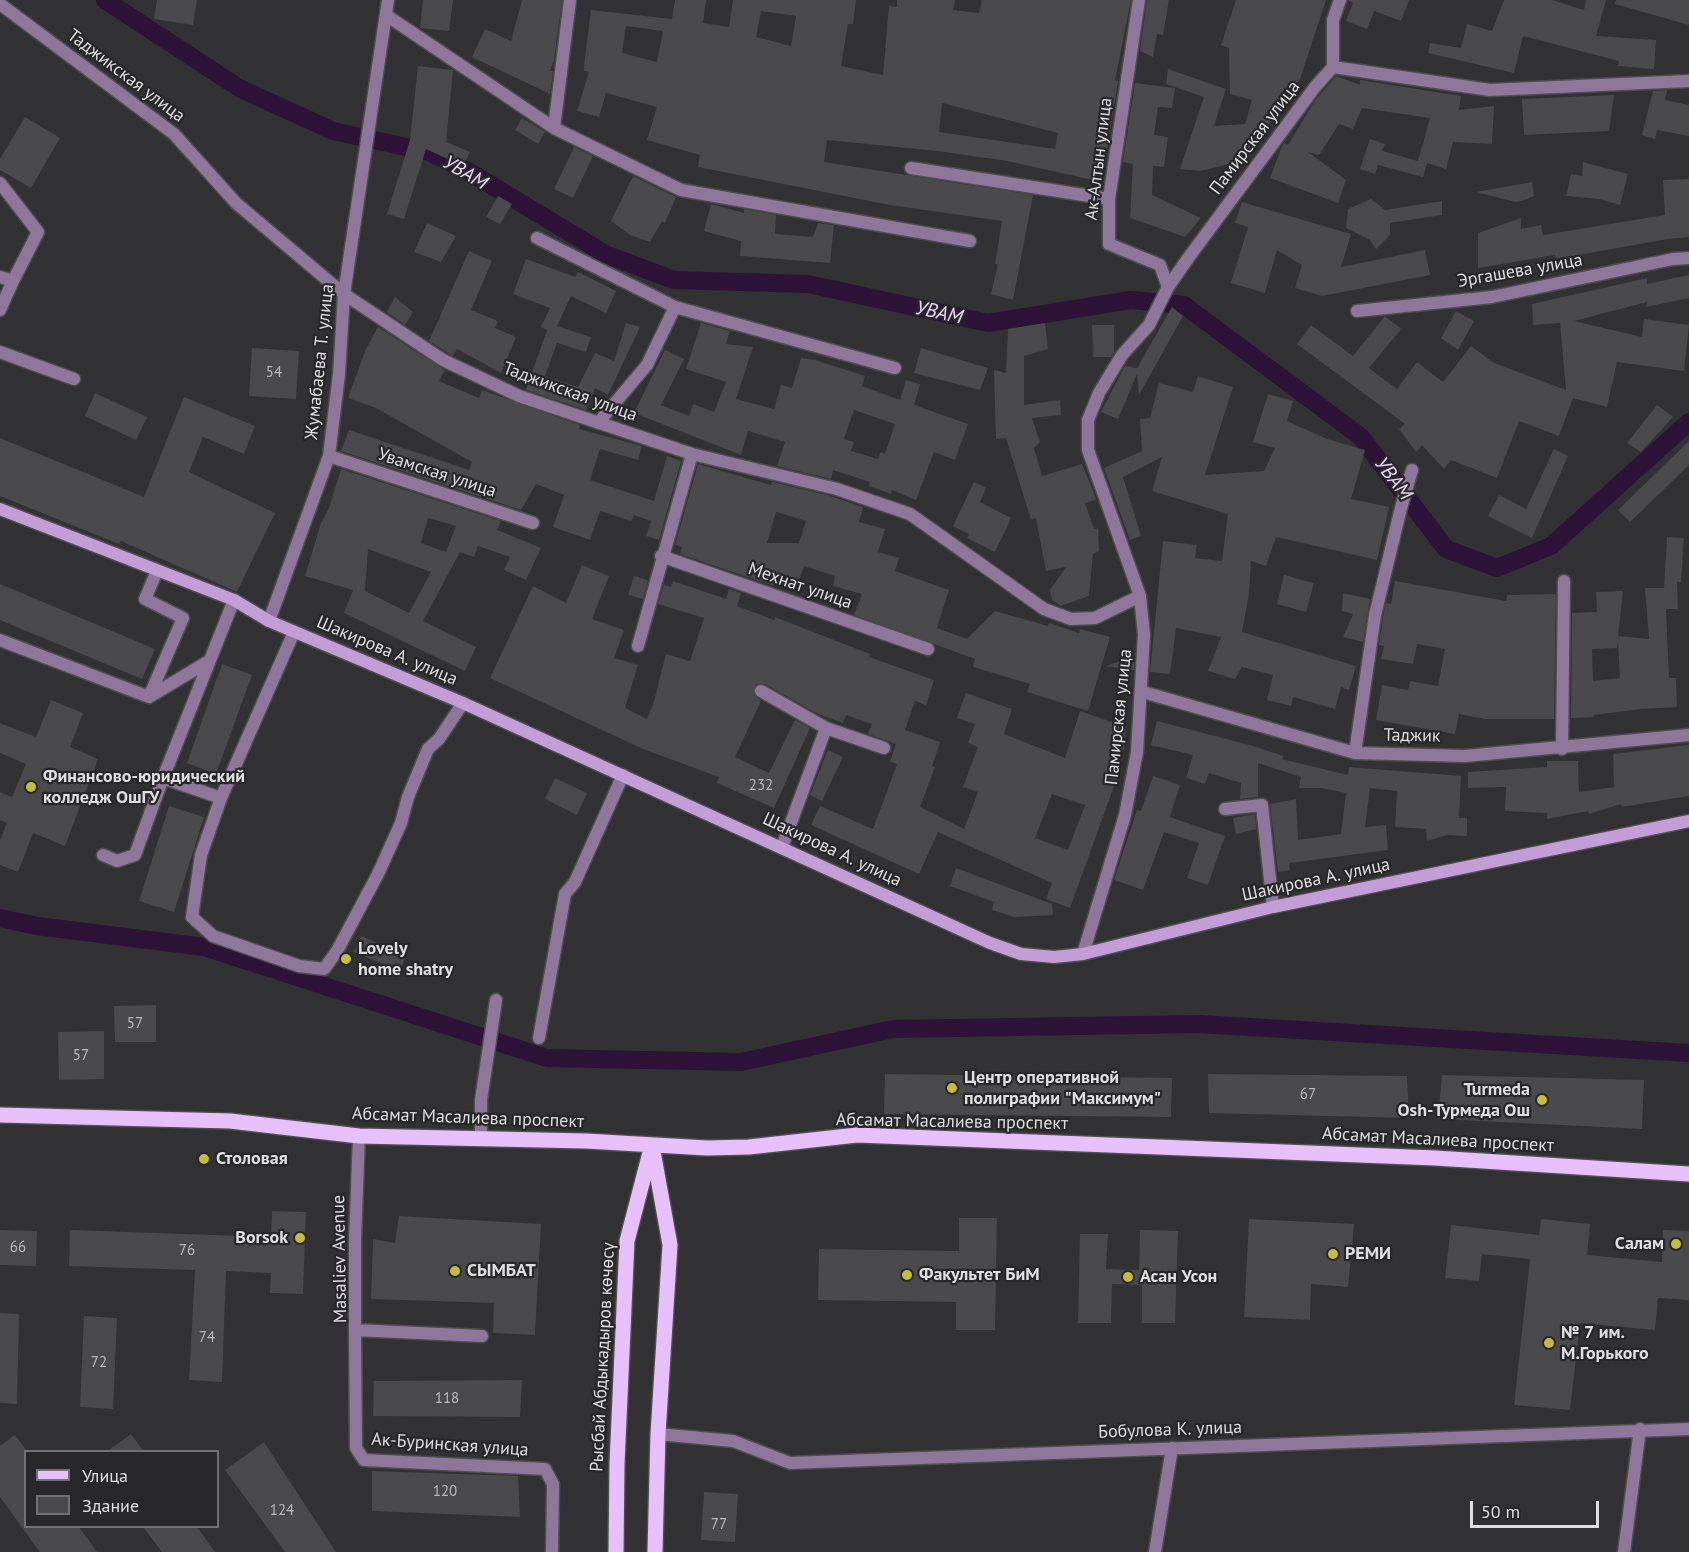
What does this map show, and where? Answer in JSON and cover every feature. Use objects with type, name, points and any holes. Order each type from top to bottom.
[{"type":"main road","name":"Шакирова А. улица","points":[[0,510],[234,600],[269,621],[463,703],[1000,947],[1021,954],[1054,957],[1083,954],[1273,906],[1689,821]]},
{"type":"main road","name":"Абсамат Масалиева проспект","points":[[0,1115],[230,1121],[359,1136],[481,1138],[707,1148],[749,1147],[857,1135],[1435,1158],[1689,1174]]},
{"type":"main road","points":[[652,1145],[670,1245],[658,1434],[655,1552]]},
{"type":"main road","name":"Рысбай Абдыкадыров көчөсү","points":[[616,1552],[616,1464],[627,1241],[652,1145]]},
{"type":"street","name":"Жумабаева Т. улица","points":[[269,621],[329,456],[339,374],[344,294],[388,0]]},
{"type":"street","points":[[554,128],[570,0]]},
{"type":"street","name":"Ак-Алтын улица","points":[[1139,0],[1109,199],[1109,244],[1160,264],[1168,287]]},
{"type":"street","points":[[1340,0],[1333,20],[1334,67],[1490,90],[1689,81]]},
{"type":"street","name":"Таджикская улица","points":[[0,4],[174,134],[236,203],[344,294],[443,360],[519,396],[692,454],[837,489],[910,514],[1044,609],[1071,620],[1095,618],[1140,596]]},
{"type":"street","points":[[386,15],[554,128],[681,190],[970,241]]},
{"type":"street","name":"Памирская улица","points":[[1083,954],[1125,815],[1137,752],[1143,692],[1144,635],[1140,596],[1088,450],[1088,420],[1099,393],[1122,355],[1149,325],[1168,287],[1315,87],[1334,67]]},
{"type":"street","points":[[911,168],[1109,199]]},
{"type":"street","points":[[0,183],[38,232],[0,310]]},
{"type":"street","points":[[537,238],[675,307],[895,369]]},
{"type":"street","name":"Эргашева улица","points":[[1357,310],[1492,297],[1672,259],[1689,258]]},
{"type":"street","points":[[0,276],[13,281]]},
{"type":"street","points":[[598,423],[647,365],[675,307]]},
{"type":"street","points":[[0,352],[74,379]]},
{"type":"street","points":[[638,646],[661,556],[692,454]]},
{"type":"street","name":"Увамская улица","points":[[329,456],[533,523]]},
{"type":"street","points":[[1355,753],[1376,615],[1412,470]]},
{"type":"street","name":"Мехнат улица","points":[[661,556],[928,649]]},
{"type":"street","points":[[149,697],[183,618],[145,599],[157,572]]},
{"type":"street","points":[[1562,749],[1564,581]]},
{"type":"street","points":[[103,855],[117,861],[135,855],[234,600]]},
{"type":"street","points":[[294,632],[221,798],[201,855],[192,917],[213,936],[298,966],[324,969],[337,951],[378,874],[401,823],[408,797],[428,749],[439,739],[463,703]]},
{"type":"street","points":[[0,640],[149,697]]},
{"type":"street","points":[[149,697],[209,661]]},
{"type":"street","points":[[762,691],[826,728],[884,748]]},
{"type":"street","name":"Таджик","points":[[1143,692],[1355,753],[1465,756],[1562,749],[1689,735]]},
{"type":"street","points":[[782,847],[826,728]]},
{"type":"street","points":[[539,1038],[565,894],[575,882],[623,776]]},
{"type":"street","points":[[163,778],[221,798]]},
{"type":"street","points":[[1225,808],[1262,805],[1273,906]]},
{"type":"street","points":[[481,1138],[481,1100],[496,1000]]},
{"type":"street","name":"Masaliev Avenue","points":[[359,1136],[355,1240],[355,1330],[482,1336]]},
{"type":"street","name":"Ак-Буринская улица","points":[[355,1330],[356,1448],[364,1460],[545,1469],[553,1484],[552,1552]]},
{"type":"street","points":[[1624,1552],[1640,1429]]},
{"type":"street","name":"Бобулова К. улица","points":[[658,1434],[733,1441],[790,1463],[1640,1429],[1689,1429]]},
{"type":"street","points":[[1155,1552],[1172,1448]]},
{"type":"building","points":[[157,0],[197,0],[193,25],[154,19]]},
{"type":"building","points":[[423,0],[453,0],[449,31],[420,28]]},
{"type":"building","points":[[522,0],[562,0],[554,60],[550,71],[553,71],[550,94],[472,57],[485,29],[511,41]]},
{"type":"building","points":[[675,0],[706,0],[703,23],[729,27],[733,0],[856,0],[853,24],[848,24],[841,66],[883,75],[889,6],[897,7],[897,0],[955,0],[953,10],[979,13],[982,0],[1131,0],[1115,80],[1118,81],[1102,182],[1007,161],[937,151],[827,140],[824,162],[1033,195],[1013,300],[991,294],[998,264],[995,264],[1002,221],[890,205],[698,167],[700,155],[647,140],[657,107],[606,93],[599,117],[577,111],[589,72],[584,71],[584,66],[591,10],[672,19]],"holes":[[[761,11],[796,16],[791,46],[756,37]],[[626,26],[663,31],[657,62],[622,53]],[[942,103],[1058,133],[1055,149],[939,132]]]},
{"type":"building","points":[[1147,0],[1169,0],[1163,35],[1157,34],[1153,57],[1140,51]]},
{"type":"building","points":[[1236,0],[1326,0],[1300,79],[1243,161],[1200,171],[1180,169],[1204,97],[1166,84],[1168,69],[1226,89],[1214,126],[1245,124],[1252,100],[1230,94],[1229,48],[1221,45]]},
{"type":"building","points":[[1348,0],[1409,0],[1401,21],[1374,11],[1367,29],[1346,21],[1353,3]]},
{"type":"building","points":[[1504,0],[1552,0],[1584,10],[1586,0],[1606,0],[1596,36],[1656,40],[1654,69],[1618,66],[1619,61],[1523,36],[1514,73],[1428,53],[1430,43],[1461,48],[1467,24],[1492,31]]},
{"type":"building","points":[[1616,0],[1689,0],[1689,25],[1615,4]]},
{"type":"building","points":[[418,66],[453,70],[446,142],[470,152],[463,166],[426,149],[404,219],[387,214],[410,140]]},
{"type":"building","points":[[1336,76],[1360,85],[1360,80],[1461,96],[1459,110],[1494,106],[1492,144],[1453,142],[1446,169],[1427,163],[1423,177],[1378,165],[1375,174],[1360,169],[1370,139],[1385,144],[1382,151],[1418,161],[1430,118],[1362,108],[1353,129],[1339,124],[1319,155],[1308,152],[1346,180],[1338,203],[1270,178],[1282,146],[1284,143],[1288,145],[1314,102]]},
{"type":"building","points":[[1135,83],[1175,88],[1172,108],[1158,107],[1154,135],[1168,137],[1164,167],[1153,166],[1152,195],[1201,218],[1185,237],[1130,218],[1133,164],[1123,162]]},
{"type":"building","points":[[1667,90],[1665,100],[1689,105],[1689,136],[1657,130],[1655,139],[1642,135],[1653,91]]},
{"type":"building","points":[[1614,95],[1609,131],[1524,135],[1522,99]]},
{"type":"building","points":[[25,117],[60,138],[31,188],[0,170],[0,159]]},
{"type":"building","points":[[522,118],[545,132],[538,144],[515,130]]},
{"type":"building","points":[[574,147],[593,156],[573,198],[554,189]]},
{"type":"building","points":[[1583,162],[1628,174],[1620,205],[1599,199],[1566,196],[1571,174],[1582,176]]},
{"type":"building","points":[[633,176],[676,197],[665,223],[662,221],[650,242],[630,235],[611,221]]},
{"type":"building","points":[[1689,179],[1689,237],[1556,259],[1555,255],[1478,268],[1478,233],[1521,218],[1521,229],[1541,225],[1543,235],[1665,215],[1663,180]]},
{"type":"building","points":[[1532,182],[1534,196],[1522,201],[1515,202],[1476,192]]},
{"type":"building","points":[[498,196],[512,204],[500,224],[486,217]]},
{"type":"building","points":[[1371,199],[1385,210],[1442,201],[1442,215],[1390,223],[1390,235],[1376,249],[1370,240],[1346,228],[1348,209]]},
{"type":"building","points":[[1242,202],[1351,234],[1341,267],[1425,250],[1430,275],[1322,296],[1295,288],[1302,265],[1277,250],[1265,293],[1231,283],[1248,227],[1235,223]]},
{"type":"building","points":[[711,204],[744,213],[744,209],[776,215],[775,234],[813,237],[818,223],[834,225],[830,263],[740,256],[741,241],[704,231]]},
{"type":"building","points":[[427,223],[456,236],[441,262],[414,252]]},
{"type":"building","points":[[469,251],[492,261],[471,310],[498,321],[495,328],[516,337],[501,373],[457,349],[453,356],[429,341]]},
{"type":"building","points":[[526,259],[575,277],[578,272],[616,291],[606,313],[571,296],[557,326],[591,337],[586,352],[557,343],[545,376],[578,387],[595,353],[614,361],[626,323],[640,327],[608,395],[595,388],[586,410],[526,390],[547,330],[541,327],[550,308],[513,294]]},
{"type":"building","points":[[1689,275],[1689,298],[1646,307],[1647,302],[1574,321],[1642,337],[1644,319],[1689,325],[1684,371],[1617,362],[1607,407],[1573,398],[1559,436],[1519,421],[1497,478],[1451,460],[1444,469],[1422,445],[1416,452],[1399,429],[1405,424],[1297,344],[1311,325],[1353,356],[1385,316],[1401,329],[1369,368],[1397,389],[1417,362],[1443,382],[1471,346],[1494,363],[1566,390],[1560,323],[1533,325],[1532,304],[1647,278],[1647,284]]},
{"type":"building","points":[[395,297],[413,312],[405,325],[387,312]]},
{"type":"building","points":[[1172,307],[1183,316],[1139,395],[1137,374],[1118,419],[1101,412],[1125,366],[1137,368]]},
{"type":"building","points":[[1456,311],[1474,321],[1458,350],[1441,338]]},
{"type":"building","points":[[701,323],[730,331],[726,344],[753,347],[736,399],[774,409],[781,385],[792,388],[801,358],[815,360],[865,376],[862,386],[900,400],[906,380],[920,384],[914,405],[968,424],[955,460],[934,452],[916,500],[892,490],[891,494],[869,486],[870,482],[833,470],[831,479],[777,466],[785,442],[748,431],[741,455],[634,413],[665,350],[684,359],[661,405],[689,416],[693,404],[714,412],[726,382],[686,369]],"holes":[[[854,410],[895,424],[885,454],[880,452],[878,459],[851,451],[854,442],[844,439]]]},
{"type":"building","points":[[1045,323],[1048,349],[1024,356],[1024,405],[1060,400],[1061,415],[1032,418],[1040,442],[1034,448],[1042,476],[1082,464],[1096,500],[1085,503],[1094,529],[1098,528],[1099,551],[1093,554],[1089,596],[1061,606],[1052,600],[1050,590],[1066,567],[1046,571],[1036,518],[1031,520],[1006,438],[996,439],[994,370],[1006,373],[1008,329]]},
{"type":"building","points":[[1092,325],[1114,325],[1114,352],[1111,357],[1093,357]]},
{"type":"building","points":[[378,327],[445,370],[439,381],[479,398],[482,390],[580,425],[579,429],[642,446],[638,460],[600,449],[590,480],[654,501],[667,456],[681,461],[659,540],[646,536],[651,521],[634,515],[631,521],[600,511],[590,540],[553,527],[564,495],[536,484],[521,510],[341,451],[349,430],[469,470],[472,462],[376,408],[348,398],[366,349]]},
{"type":"building","points":[[252,348],[299,351],[296,399],[249,396]]},
{"type":"building","points":[[921,348],[988,368],[980,390],[914,373]]},
{"type":"building","points":[[1198,376],[1233,387],[1205,475],[1264,471],[1275,448],[1253,442],[1268,394],[1293,401],[1287,421],[1327,439],[1365,450],[1351,499],[1389,507],[1377,560],[1276,537],[1266,566],[1251,561],[1249,594],[1242,632],[1356,666],[1349,690],[1341,687],[1335,709],[1293,697],[1291,706],[1267,700],[1273,675],[1242,667],[1235,679],[1208,671],[1221,637],[1176,628],[1170,674],[1150,672],[1163,541],[1197,545],[1195,558],[1222,561],[1228,514],[1152,491],[1162,457],[1123,477],[1141,536],[1130,540],[1104,468],[1142,451],[1140,419],[1150,418],[1159,383],[1193,392]]},
{"type":"building","points":[[95,393],[147,417],[136,440],[85,416]]},
{"type":"building","points":[[184,397],[255,426],[244,454],[203,437],[189,472],[275,513],[237,592],[121,541],[119,544],[0,496],[0,438],[144,497]]},
{"type":"building","points":[[1657,405],[1673,417],[1641,452],[1627,443]]},
{"type":"building","points":[[1689,441],[1689,465],[1630,522],[1618,510]]},
{"type":"building","points":[[1554,449],[1568,456],[1532,538],[1488,516],[1499,495],[1526,509]]},
{"type":"building","points":[[698,464],[771,485],[772,482],[827,495],[863,507],[859,522],[885,529],[878,552],[899,558],[895,571],[949,590],[937,628],[967,639],[995,611],[1048,626],[1049,623],[1079,633],[1080,629],[1110,637],[1088,711],[1027,692],[1030,684],[973,667],[975,659],[854,615],[862,594],[833,586],[835,576],[804,566],[796,589],[775,582],[774,586],[680,554],[682,547],[675,545]],"holes":[[[776,512],[806,521],[799,543],[767,543]]]},
{"type":"building","points":[[341,469],[501,521],[497,530],[541,548],[526,580],[504,570],[510,557],[478,546],[474,557],[460,552],[423,621],[476,647],[465,671],[344,613],[353,590],[305,576],[321,523],[329,508]],"holes":[[[428,518],[456,526],[446,552],[421,543]],[[368,549],[431,572],[409,613],[365,591]]]},
{"type":"building","points":[[974,482],[986,488],[980,502],[1011,518],[995,552],[967,538],[969,534],[953,526]]},
{"type":"building","points":[[1667,537],[1684,538],[1681,582],[1677,582],[1678,609],[1666,609],[1669,678],[1676,678],[1677,707],[1571,718],[1572,613],[1597,612],[1596,592],[1623,591],[1618,636],[1649,639],[1645,588],[1664,588]],"holes":[[[1618,642],[1620,678],[1593,681],[1592,649],[1617,648]]]},
{"type":"building","points":[[582,565],[609,576],[592,619],[624,630],[614,658],[638,665],[625,708],[647,719],[653,705],[666,654],[690,661],[704,618],[658,604],[664,585],[671,587],[673,581],[726,599],[729,589],[741,593],[737,606],[774,620],[775,617],[870,654],[869,657],[934,680],[926,705],[915,701],[905,730],[940,742],[932,766],[935,767],[920,807],[964,829],[978,792],[963,787],[978,747],[968,743],[975,724],[957,718],[966,693],[1012,709],[1004,734],[1065,758],[1080,711],[1126,727],[1124,749],[1108,774],[1117,778],[1070,908],[1046,899],[1052,883],[938,832],[919,874],[811,825],[820,806],[873,829],[897,764],[890,762],[896,744],[868,734],[872,724],[846,715],[843,723],[818,714],[765,684],[756,684],[754,695],[761,701],[735,757],[769,773],[795,720],[810,728],[774,808],[717,783],[719,777],[643,749],[490,678],[533,586],[566,603]],"holes":[[[1052,794],[1085,805],[1068,850],[1035,838]]]},
{"type":"building","points":[[1284,575],[1314,583],[1306,612],[1277,604]]},
{"type":"building","points":[[634,576],[648,580],[643,599],[628,595]]},
{"type":"building","points":[[1395,581],[1506,601],[1507,595],[1556,594],[1554,719],[1485,719],[1459,714],[1455,734],[1376,720],[1382,685],[1408,690],[1410,681],[1438,686],[1445,649],[1417,644],[1413,664],[1381,659],[1384,646],[1379,645],[1383,617],[1386,603],[1391,604]]},
{"type":"building","points":[[0,584],[155,649],[142,679],[0,620]]},
{"type":"building","points":[[1343,593],[1370,599],[1363,642],[1343,637],[1353,614],[1342,611]]},
{"type":"building","points":[[1134,657],[1134,670],[1105,666]]},
{"type":"building","points":[[222,664],[252,675],[216,774],[187,763]]},
{"type":"building","name":"Финансово-юридический колледж ОшГУ","points":[[51,700],[83,713],[70,747],[98,759],[65,846],[33,833],[18,872],[0,865],[0,840],[7,823],[0,820],[0,792],[12,797],[26,764],[0,753],[0,723],[36,737]]},
{"type":"building","points":[[1157,721],[1250,745],[1284,756],[1282,759],[1348,775],[1349,767],[1461,776],[1459,818],[1467,818],[1467,836],[1447,835],[1427,841],[1426,829],[1395,827],[1397,791],[1370,788],[1365,827],[1386,825],[1388,850],[1289,863],[1290,870],[1278,872],[1270,804],[1296,799],[1298,840],[1341,834],[1346,793],[1321,788],[1299,788],[1301,777],[1258,763],[1258,797],[1240,799],[1241,783],[1209,773],[1205,784],[1186,778],[1193,755],[1151,745]]},
{"type":"building","points":[[1689,745],[1689,796],[1622,807],[1621,804],[1589,814],[1588,811],[1547,819],[1547,813],[1505,811],[1506,787],[1468,788],[1468,772],[1547,767],[1547,761],[1578,761],[1579,792],[1614,787],[1613,754]]},
{"type":"building","points":[[828,750],[843,757],[822,801],[810,795]]},
{"type":"building","points":[[1153,776],[1180,785],[1170,817],[1225,836],[1208,885],[1187,878],[1199,843],[1164,832],[1143,890],[1114,880],[1137,810],[1141,811]]},
{"type":"building","points":[[555,778],[587,793],[577,815],[545,799]]},
{"type":"building","points":[[169,806],[204,817],[174,912],[139,901]]},
{"type":"building","points":[[1255,814],[1256,829],[1236,834],[1233,818]]},
{"type":"building","points":[[956,868],[1052,904],[1053,915],[1014,917],[992,910],[994,902],[950,886]]},
{"type":"building","points":[[361,936],[406,955],[400,971],[354,952]]},
{"type":"building","points":[[156,1005],[156,1042],[115,1042],[114,1006]]},
{"type":"building","points":[[104,1031],[104,1079],[59,1080],[58,1032]]},
{"type":"building","points":[[885,1074],[1172,1078],[1171,1117],[884,1114]]},
{"type":"building","points":[[1208,1074],[1407,1076],[1409,1118],[1209,1113]]},
{"type":"building","name":"Turmeda Osh-Турмеда Ош","points":[[1442,1075],[1644,1080],[1642,1129],[1438,1119]]},
{"type":"building","points":[[272,1211],[306,1212],[303,1294],[270,1293],[271,1273],[226,1271],[222,1382],[189,1380],[195,1270],[69,1266],[70,1230],[271,1237]]},
{"type":"building","name":"СЫМБАТ","points":[[399,1216],[541,1224],[535,1335],[493,1333],[494,1303],[371,1299],[373,1239],[395,1243]]},
{"type":"building","name":"Факультет БиМ","points":[[959,1218],[997,1218],[995,1330],[956,1330],[956,1302],[818,1300],[819,1249],[959,1251]]},
{"type":"building","points":[[1249,1219],[1354,1224],[1348,1287],[1311,1284],[1310,1320],[1244,1317]]},
{"type":"building","name":"№ 7 им. М.Горького","points":[[1541,1219],[1590,1224],[1587,1255],[1662,1262],[1663,1230],[1689,1231],[1689,1300],[1658,1298],[1655,1330],[1580,1323],[1570,1410],[1514,1405],[1530,1259],[1482,1254],[1479,1281],[1445,1278],[1451,1225],[1539,1235]]},
{"type":"building","points":[[0,1230],[37,1231],[36,1266],[0,1265]]},
{"type":"building","name":"Асан Усон","points":[[1140,1230],[1178,1231],[1175,1323],[1142,1323],[1142,1285],[1112,1284],[1111,1323],[1078,1323],[1080,1234],[1108,1234],[1106,1269],[1139,1270]]},
{"type":"building","points":[[0,1313],[19,1314],[17,1404],[0,1403]]},
{"type":"building","points":[[84,1316],[117,1318],[113,1409],[80,1407]]},
{"type":"building","points":[[522,1380],[520,1417],[373,1416],[374,1381]]},
{"type":"building","points":[[131,1434],[143,1450],[109,1450]]},
{"type":"building","points":[[15,1435],[26,1450],[24,1450],[24,1528],[80,1528],[97,1552],[40,1552],[0,1497],[0,1446]]},
{"type":"building","points":[[264,1442],[336,1552],[285,1552],[225,1470]]},
{"type":"building","points":[[372,1471],[518,1476],[520,1517],[372,1511]]},
{"type":"building","points":[[704,1492],[738,1494],[735,1542],[701,1540]]},
{"type":"building","points":[[144,1528],[198,1528],[215,1552],[162,1552]]},
{"type":"waterway","name":"УВАМ","points":[[105,0],[239,88],[333,131],[429,152],[471,173],[607,255],[674,280],[808,284],[988,323],[1131,300],[1184,305],[1361,437],[1446,549],[1497,568],[1551,546],[1689,422]]},
{"type":"waterway","points":[[0,918],[37,926],[204,947],[547,1058],[741,1062],[893,1029],[1199,1024],[1689,1053]]},
{"type":"place","name":"Финансово-юридический колледж ОшГУ","points":[[31,787]]},
{"type":"place","name":"Lovely home shatry","points":[[346,959]]},
{"type":"place","name":"Центр оперативной полиграфии \"Максимум\"","points":[[952,1088]]},
{"type":"place","name":"Turmeda Osh-Турмеда Ош","points":[[1542,1100]]},
{"type":"place","name":"Столовая","points":[[204,1159]]},
{"type":"place","name":"Borsok","points":[[300,1238]]},
{"type":"place","name":"Салам","points":[[1676,1244]]},
{"type":"place","name":"РЕМИ","points":[[1333,1254]]},
{"type":"place","name":"СЫМБАТ","points":[[455,1271]]},
{"type":"place","name":"Факультет БиМ","points":[[907,1275]]},
{"type":"place","name":"Асан Усон","points":[[1128,1277]]},
{"type":"place","name":"№ 7 им. М.Горького","points":[[1549,1343]]}]
